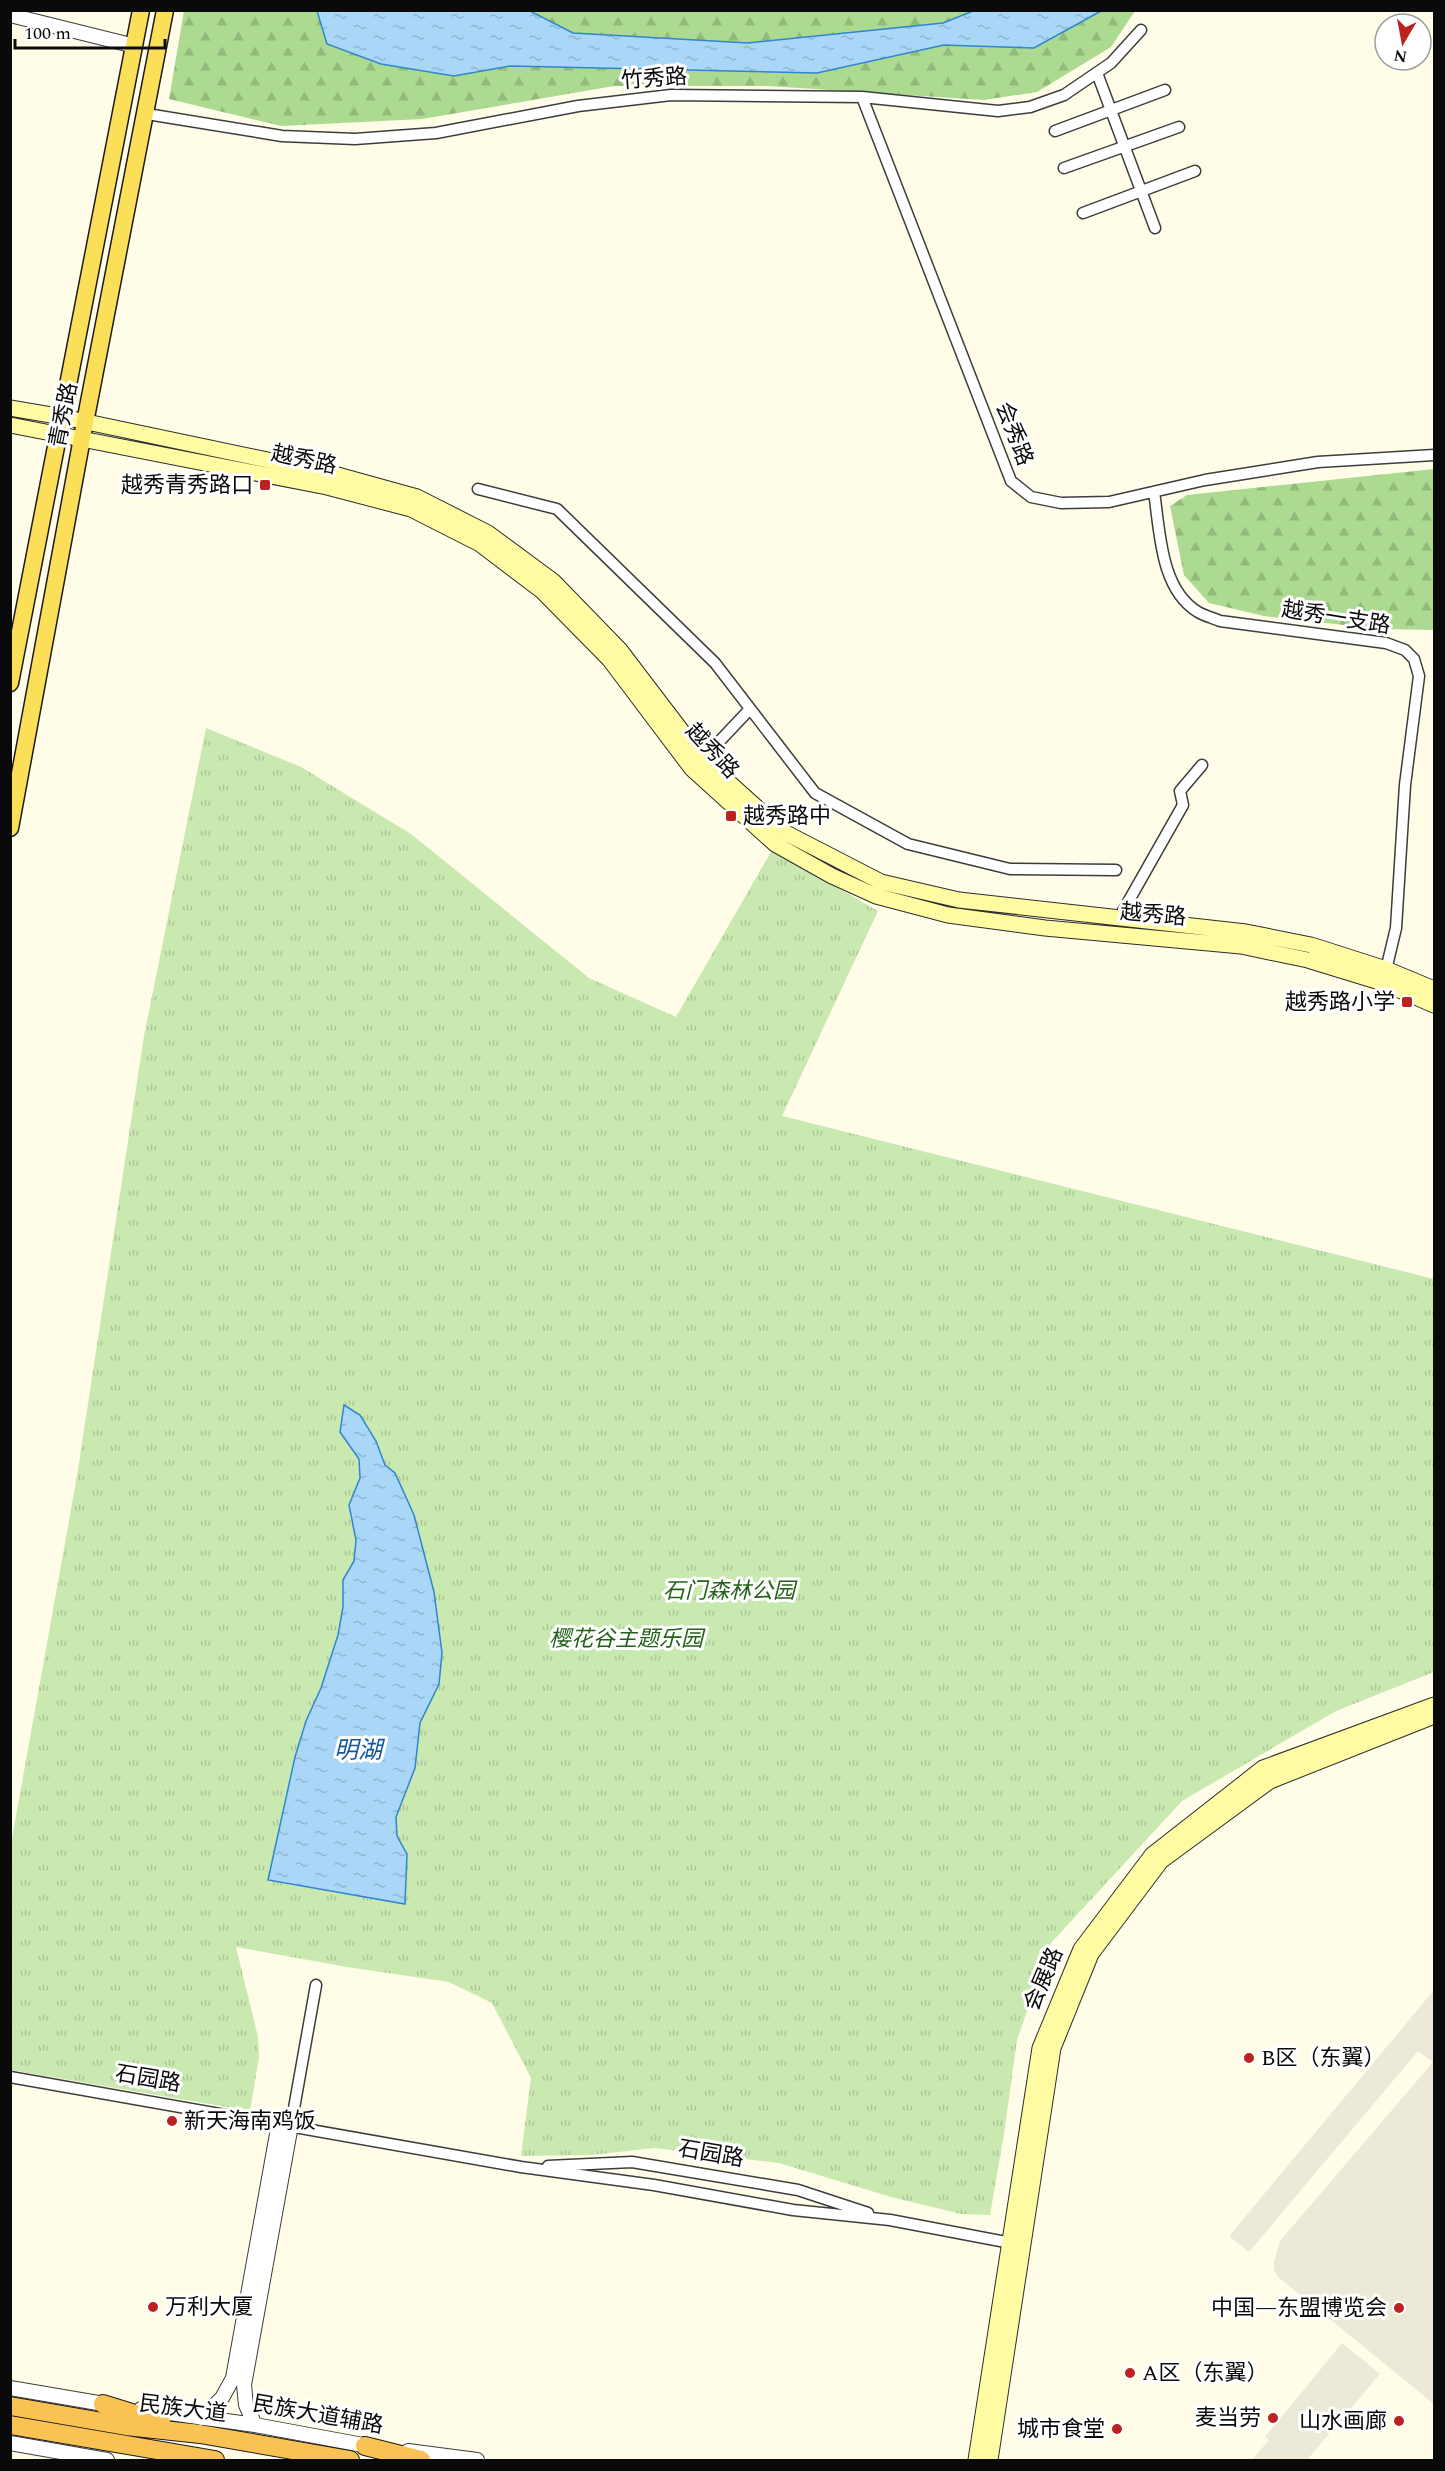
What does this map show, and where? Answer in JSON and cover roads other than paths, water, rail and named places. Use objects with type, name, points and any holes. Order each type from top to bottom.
[{"type":"highway","points":[[103,2404],[201,2426]]},
{"type":"highway","name":"民族大道","points":[[10,2406],[126,2426],[201,2426],[350,2460]]},
{"type":"highway","name":"民族大道","points":[[10,2425],[215,2460]]},
{"type":"highway","points":[[365,2446],[421,2460]]},
{"type":"main road","name":"青秀路","points":[[10,683],[141,10]]},
{"type":"main road","name":"青秀路","points":[[10,828],[165,10]]},
{"type":"main road","points":[[10,408],[61,425]]},
{"type":"main road","points":[[10,425],[61,425]]},
{"type":"main road","name":"越秀路","points":[[61,425],[348,492],[411,509],[480,544],[542,591],[609,659],[698,764],[775,844],[832,876],[876,896],[948,915],[1045,928],[1241,946],[1384,976],[1434,989]]},
{"type":"main road","name":"越秀路","points":[[698,764],[784,832],[881,882],[959,900],[1246,932],[1311,945],[1384,976],[1434,1005]]},
{"type":"main road","name":"会展路","points":[[976,2460],[1040,2048],[1081,1948],[1152,1855],[1263,1768],[1434,1705]]},
{"type":"main road","name":"会展路","points":[[990,2460],[1053,2048],[1091,1954],[1161,1861],[1270,1781],[1434,1716]]},
{"type":"street","points":[[10,15],[135,46]]},
{"type":"street","name":"竹秀路","points":[[147,114],[282,136],[355,139],[436,133],[578,106],[670,95],[862,97],[998,111],[1030,108],[1065,95],[1111,63],[1141,30]]},
{"type":"street","points":[[1097,73],[1155,228]]},
{"type":"street","points":[[1055,131],[1165,90]]},
{"type":"street","name":"会秀路","points":[[862,97],[1011,481],[1031,497],[1061,504],[1108,502],[1205,480],[1318,462],[1434,455]]},
{"type":"street","points":[[1064,168],[1179,126]]},
{"type":"street","points":[[1083,213],[1195,171]]},
{"type":"street","points":[[478,489],[557,509],[715,663],[815,793],[908,844],[1010,869],[1116,870]]},
{"type":"street","name":"越秀一支路","points":[[1154,492],[1168,575],[1181,596],[1198,612],[1220,621],[1386,643],[1405,650],[1414,658],[1419,676],[1405,784],[1396,928],[1384,976]]},
{"type":"street","points":[[698,764],[749,710]]},
{"type":"street","points":[[1119,918],[1183,806],[1179,791],[1202,765]]},
{"type":"street","points":[[201,2426],[222,2398],[233,2378],[316,1986]]},
{"type":"street","name":"石园路","points":[[10,2077],[520,2167],[654,2185],[793,2210],[890,2220],[1011,2243]]},
{"type":"street","points":[[255,2425],[246,2405],[244,2385],[285,2124]]},
{"type":"street","name":"石园路","points":[[520,2167],[632,2162],[798,2190],[890,2220]]},
{"type":"street","points":[[10,2388],[103,2404]]},
{"type":"street","name":"民族大道辅路","points":[[201,2426],[255,2425],[365,2446],[477,2460]]},
{"type":"street","points":[[10,2444],[107,2460]]},
{"type":"water","points":[[317,11],[530,11],[573,33],[748,43],[943,23],[973,11],[1101,11],[1034,48],[944,45],[817,73],[510,66],[454,76],[381,64],[327,44]]},
{"type":"water","name":"明湖","points":[[344,1405],[360,1415],[376,1441],[385,1465],[395,1473],[414,1515],[434,1592],[442,1653],[439,1684],[420,1723],[415,1768],[396,1817],[397,1836],[407,1854],[405,1904],[268,1880],[295,1757],[338,1635],[343,1607],[343,1580],[354,1561],[356,1540],[349,1505],[360,1478],[359,1459],[340,1432]]},
{"type":"place","name":"越秀青秀路口","points":[[265,485]]},
{"type":"place","name":"越秀路中","points":[[731,816]]},
{"type":"place","name":"越秀路小学","points":[[1407,1002]]},
{"type":"place","name":"B区（东翼）","points":[[1249,2058]]},
{"type":"place","name":"新天海南鸡饭","points":[[172,2121]]},
{"type":"place","name":"万利大厦","points":[[153,2307]]},
{"type":"place","name":"中国—东盟博览会","points":[[1399,2308]]},
{"type":"place","name":"A区（东翼）","points":[[1130,2373]]},
{"type":"place","name":"麦当劳","points":[[1273,2418]]},
{"type":"place","name":"山水画廊","points":[[1399,2421]]},
{"type":"place","name":"城市食堂","points":[[1117,2429]]},
{"type":"park label","name":"石门森林公园","points":[[729,1591]]},
{"type":"park label","name":"樱花谷主题乐园","points":[[626,1639]]}]
